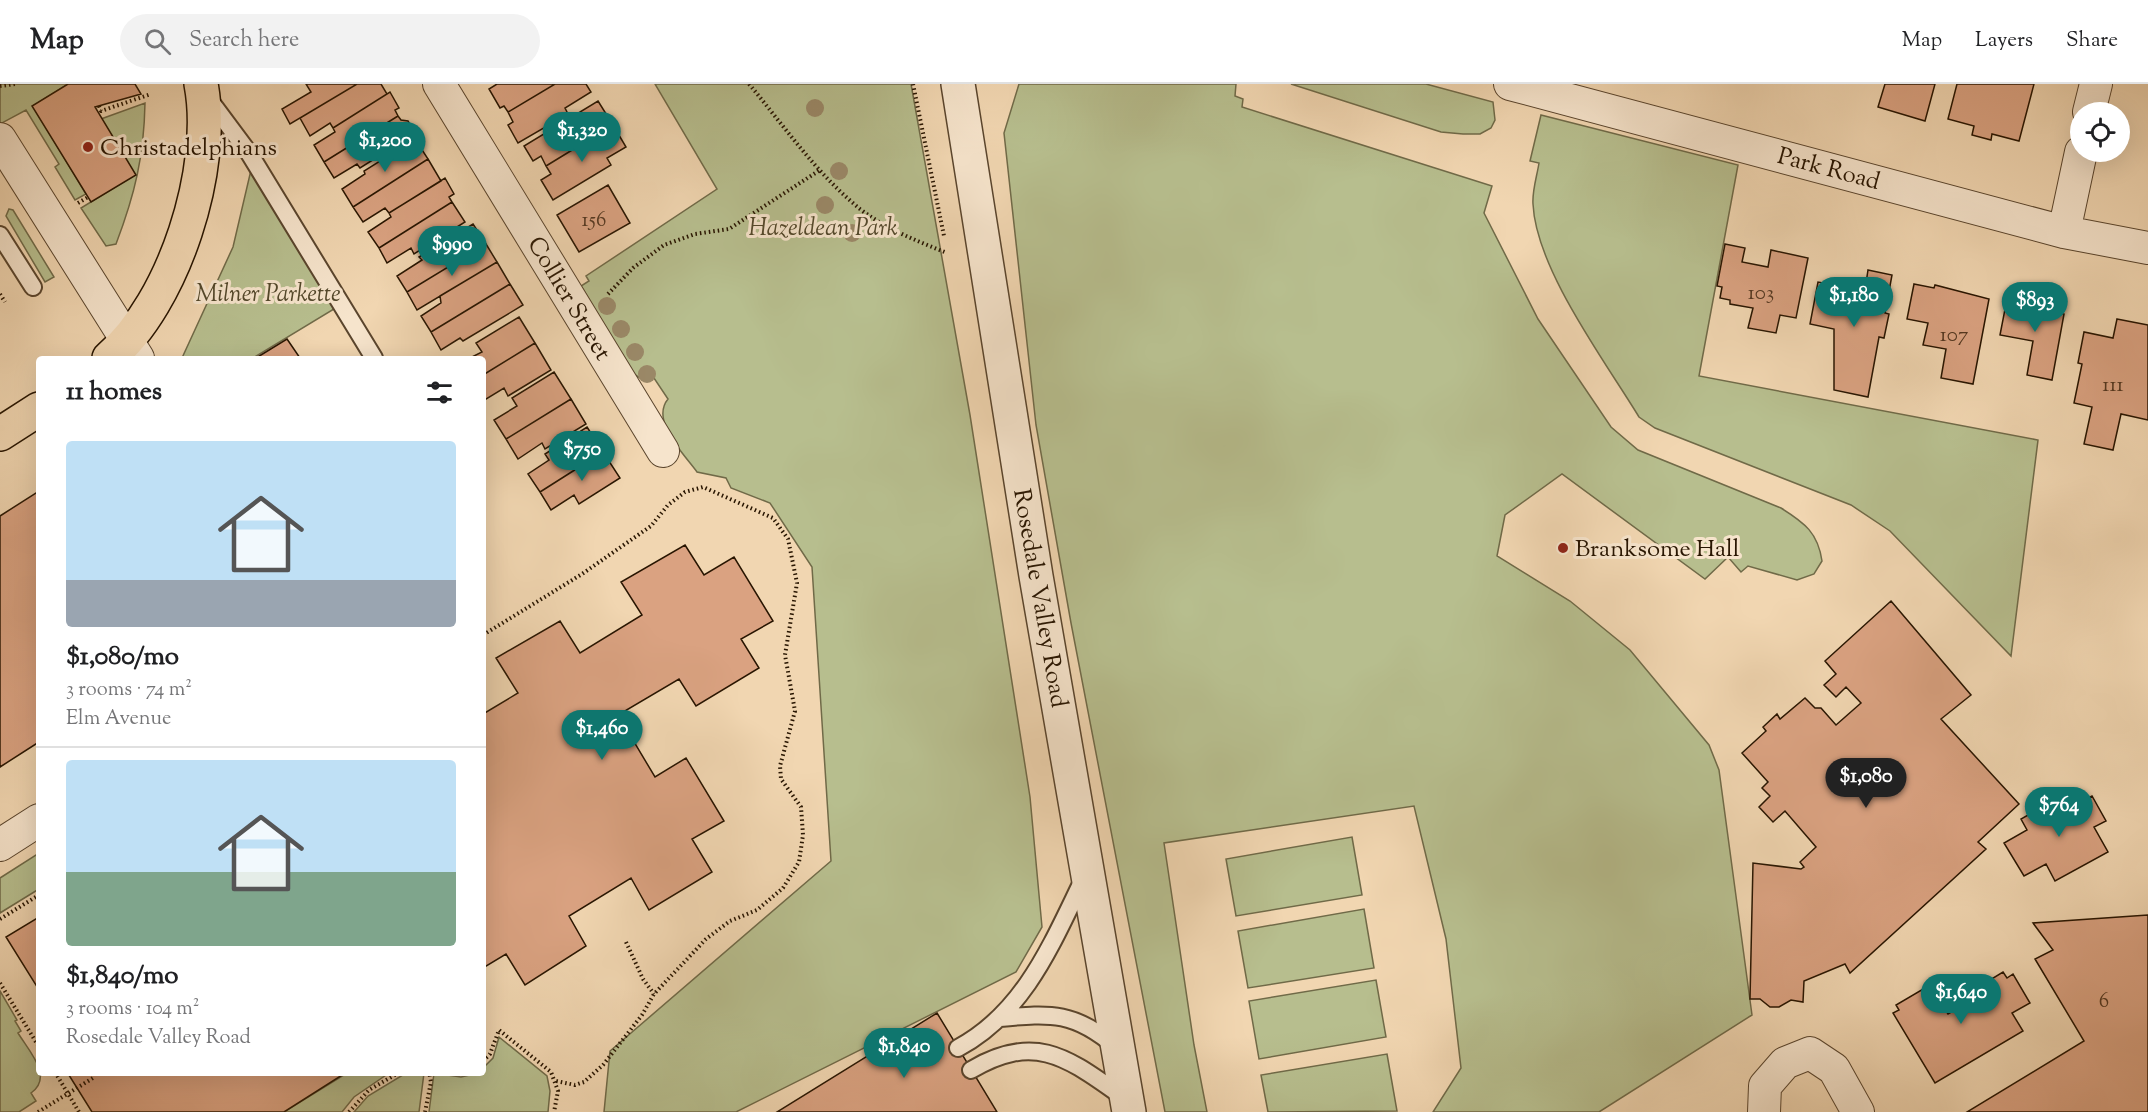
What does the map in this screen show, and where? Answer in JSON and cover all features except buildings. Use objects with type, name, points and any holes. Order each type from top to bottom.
[{"type":"main road","points":[[125,353],[161,289],[180,247],[194,206],[201,171],[202,87]]},
{"type":"main road","points":[[0,434],[36,411]]},
{"type":"street","name":"Collier Street","points":[[439,84],[663,451]]},
{"type":"street","name":"Rosedale Valley Road","points":[[958,84],[1036,576],[1128,1105]]},
{"type":"street","name":"Park Road","points":[[1510,84],[2064,232],[2148,248]]},
{"type":"street","points":[[2092,102],[2096,84]]},
{"type":"street","points":[[4,155],[125,353]]},
{"type":"street","points":[[2064,232],[2078,162]]},
{"type":"street","points":[[0,845],[36,822]]},
{"type":"street","points":[[1764,1112],[1765,1086],[1785,1063],[1810,1053],[1834,1069],[1858,1112]]},
{"type":"lane","points":[[202,87],[249,153],[373,356]]},
{"type":"lane","points":[[0,235],[33,287]]},
{"type":"lane","points":[[958,1048],[992,1027],[1018,1000],[1041,964],[1088,869]]},
{"type":"lane","points":[[1000,1018],[1037,1014],[1075,1019],[1095,1029],[1119,1049]]},
{"type":"lane","points":[[971,1070],[987,1060],[1012,1051],[1034,1050],[1071,1060],[1128,1105]]},
{"type":"path","points":[[0,86],[16,84]]},
{"type":"path","points":[[749,84],[820,170],[861,209],[878,220],[947,253]]},
{"type":"path","points":[[99,106],[101,111],[151,94]]},
{"type":"path","points":[[620,283],[633,268],[664,245],[695,234],[729,229],[820,170]]},
{"type":"path","points":[[0,294],[5,302]]},
{"type":"path","points":[[486,633],[582,574],[651,526],[668,505],[685,492],[703,487],[773,518],[788,539],[797,583],[785,655],[795,711],[780,766],[781,779],[801,807],[803,835],[799,861],[783,888],[757,910],[730,921],[706,939],[654,994],[636,1023],[603,1065],[584,1082],[575,1085],[556,1081]]},
{"type":"path","points":[[0,919],[36,897]]},
{"type":"path","points":[[626,942],[643,979],[654,994]]},
{"type":"path","points":[[0,983],[36,1042]]},
{"type":"path","points":[[486,1058],[490,1054],[499,1030],[552,1072],[558,1091],[554,1112]]},
{"type":"path","points":[[57,1076],[79,1112]]},
{"type":"path","points":[[349,1112],[369,1090],[393,1076]]},
{"type":"path","points":[[425,1112],[431,1082],[430,1076]]},
{"type":"path","points":[[38,1112],[93,1078]]},
{"type":"green space","points":[[0,84],[68,84],[33,106],[86,194],[75,200],[55,167],[59,164],[26,110],[0,124]]},
{"type":"green space","name":"Hazeldean Park","points":[[655,84],[911,84],[970,415],[1030,797],[1042,927],[1016,972],[736,1112],[604,1112],[610,1051],[831,861],[812,567],[770,503],[731,488],[726,478],[697,472],[677,447],[666,427],[663,417],[668,399],[654,378],[640,378],[633,373],[581,286],[589,281],[586,276],[717,189]]},
{"type":"green space","points":[[1019,84],[1236,84],[1235,96],[1243,99],[1242,107],[1492,186],[1484,213],[1538,319],[1611,427],[1638,450],[1781,508],[1797,519],[1814,536],[1822,561],[1814,574],[1797,580],[1748,566],[1741,572],[1728,557],[1705,579],[1562,474],[1505,515],[1497,556],[1570,601],[1630,650],[1709,745],[1719,770],[1752,1015],[1599,1112],[1433,1112],[1461,1068],[1446,939],[1414,806],[1164,843],[1194,1045],[1207,1112],[1165,1112],[1071,623],[1036,425],[1004,133]]},
{"type":"green space","points":[[1291,84],[1426,84],[1493,102],[1495,120],[1491,128],[1480,134],[1441,132]]},
{"type":"green space","points":[[145,103],[143,140],[133,191],[116,244],[106,246],[81,208],[135,175],[101,119]]},
{"type":"green space","points":[[1541,115],[1738,165],[1699,376],[2038,440],[2011,656],[1890,531],[1851,505],[1655,428],[1639,417],[1574,314],[1546,257],[1537,230],[1533,199],[1539,163],[1530,161]]},
{"type":"green space","name":"Milner Parkette","points":[[251,170],[334,309],[256,356],[183,356],[233,247]]},
{"type":"green space","points":[[9,209],[13,210],[54,277],[45,282],[6,216]]},
{"type":"green space","points":[[1352,837],[1362,895],[1236,916],[1226,859]]},
{"type":"green space","points":[[36,855],[36,891],[0,913],[0,878]]},
{"type":"green space","points":[[1364,909],[1374,968],[1248,988],[1238,931]]},
{"type":"green space","points":[[1376,980],[1386,1037],[1259,1059],[1249,1001]]},
{"type":"green space","points":[[0,991],[17,1020],[15,1021],[21,1031],[18,1033],[36,1062],[36,1076],[40,1076],[40,1079],[37,1087],[31,1093],[36,1101],[19,1112],[0,1112]]},
{"type":"green space","points":[[499,1037],[547,1076],[550,1091],[548,1112],[429,1112],[434,1076],[486,1076],[486,1065],[493,1058]]},
{"type":"green space","points":[[1387,1054],[1397,1111],[1268,1112],[1261,1075]]},
{"type":"green space","points":[[342,1076],[385,1076],[354,1097],[342,1112],[284,1112]]},
{"type":"green space","points":[[401,1076],[424,1076],[419,1112],[354,1112],[368,1096]]},
{"type":"place","name":"Christadelphians","points":[[88,147]]},
{"type":"place","name":"Branksome Hall","points":[[1563,548]]}]
